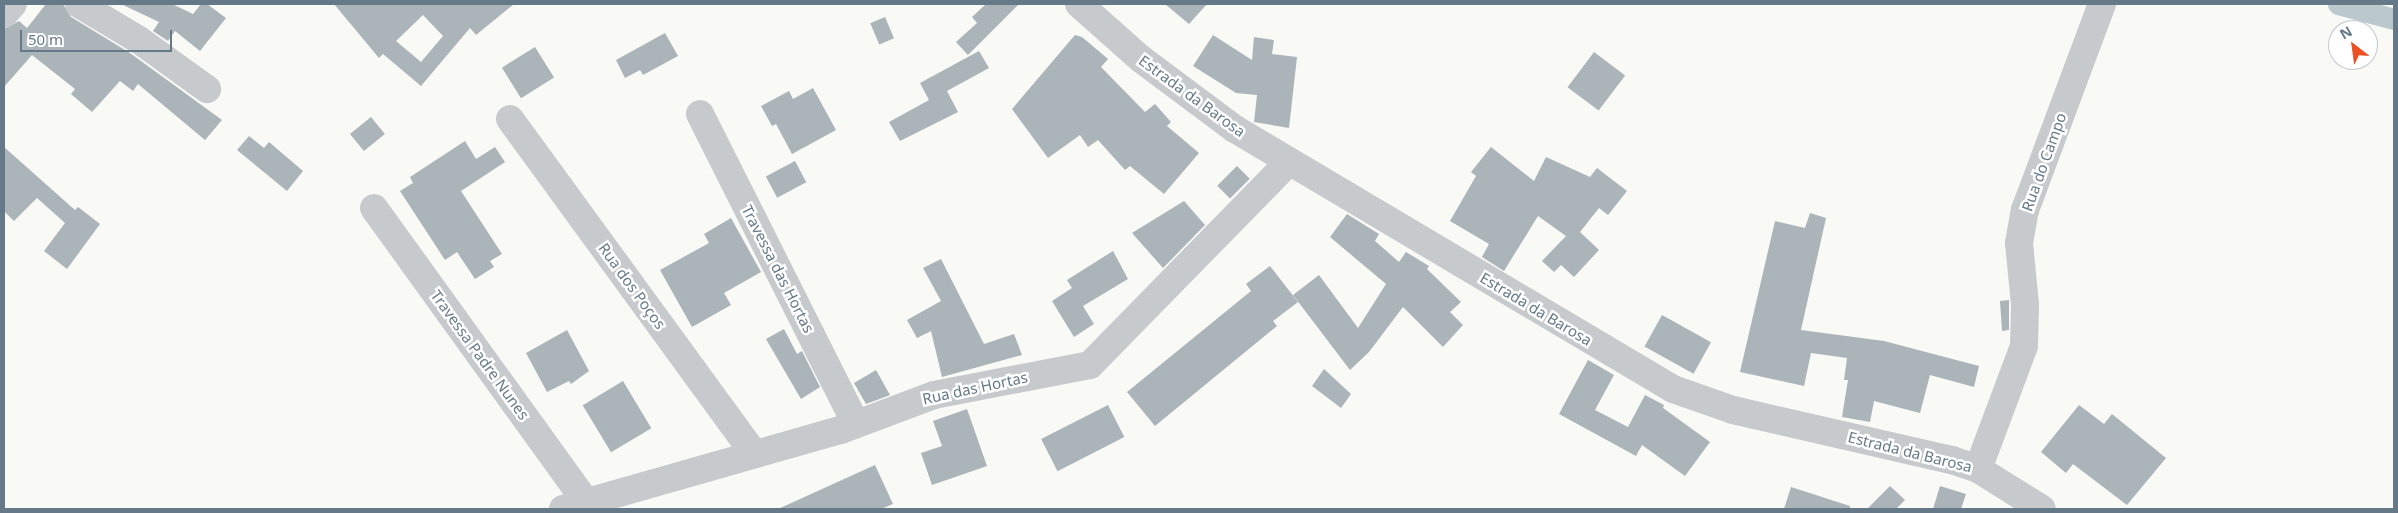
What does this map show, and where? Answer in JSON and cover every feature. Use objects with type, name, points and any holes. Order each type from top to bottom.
[{"type":"street","points":[[4,14],[13,4]]},
{"type":"street","points":[[79,4],[139,40],[207,89]]},
{"type":"street","name":"Estrada da Barosa","points":[[1079,4],[1185,94],[1288,163],[1673,389],[1733,410],[1952,460],[1978,469],[2042,509]]},
{"type":"street","name":"Rua do Campo","points":[[1978,469],[2024,346],[2025,305],[2020,243],[2025,210],[2102,4]]},
{"type":"street","name":"Travessa das Hortas","points":[[700,114],[856,424]]},
{"type":"street","name":"Rua dos Poços","points":[[510,119],[754,454]]},
{"type":"street","name":"Rua das Hortas","points":[[574,506],[856,424],[934,395],[1090,365],[1288,163]]},
{"type":"street","name":"Travessa Padre Nunes","points":[[374,208],[574,506]]},
{"type":"building","points":[[46,4],[63,4],[71,17],[130,53],[222,120],[205,140],[138,84],[133,91],[120,81],[92,112],[71,94],[75,89],[32,55],[4,87],[4,29],[19,21],[27,28]]},
{"type":"building","points":[[121,4],[172,4],[193,14],[201,4],[207,4],[226,18],[200,51],[175,31],[168,41],[153,31],[159,22]]},
{"type":"building","points":[[334,4],[514,4],[476,35],[470,28],[421,86],[383,54],[379,58]],"holes":[[[423,15],[443,36],[421,62],[396,41]]]},
{"type":"building","points":[[986,4],[1019,4],[968,55],[956,42],[977,23],[972,17]]},
{"type":"building","points":[[1165,4],[1207,4],[1189,24]]},
{"type":"building","points":[[885,17],[894,38],[879,44],[870,23]]},
{"type":"building","points":[[665,33],[678,56],[643,75],[640,70],[625,78],[616,60]]},
{"type":"building","points":[[1075,35],[1082,37],[1108,59],[1101,67],[1145,112],[1155,104],[1171,122],[1167,126],[1199,153],[1164,194],[1130,166],[1125,170],[1098,140],[1088,147],[1080,135],[1048,158],[1012,109]]},
{"type":"building","points":[[1213,35],[1252,60],[1254,37],[1274,40],[1272,54],[1297,57],[1289,128],[1254,122],[1257,95],[1236,93],[1193,66]]},
{"type":"building","points":[[535,47],[554,78],[521,98],[502,68]]},
{"type":"building","points":[[979,51],[989,68],[947,91],[958,112],[900,141],[889,122],[929,100],[920,83]]},
{"type":"building","points":[[1594,52],[1625,75],[1599,111],[1568,87]]},
{"type":"building","points":[[813,88],[836,130],[792,154],[776,124],[772,126],[761,106],[789,91],[793,99]]},
{"type":"building","points":[[371,117],[385,134],[364,151],[350,134]]},
{"type":"building","points":[[249,136],[264,148],[269,142],[303,171],[287,191],[237,150]]},
{"type":"building","points":[[465,141],[476,159],[495,147],[505,162],[461,191],[502,254],[490,261],[494,267],[475,279],[457,252],[445,260],[400,191],[413,183],[410,177]]},
{"type":"building","points":[[4,147],[75,210],[78,207],[100,224],[67,269],[44,251],[65,223],[37,198],[14,221],[4,211]]},
{"type":"building","points":[[1491,147],[1534,181],[1546,157],[1590,177],[1597,168],[1627,191],[1608,215],[1599,208],[1580,232],[1599,250],[1574,277],[1561,265],[1554,272],[1542,261],[1566,236],[1538,216],[1504,271],[1482,257],[1489,244],[1450,221],[1476,176],[1471,172]]},
{"type":"building","points":[[795,161],[806,182],[777,198],[766,176]]},
{"type":"building","points":[[1237,166],[1250,179],[1230,199],[1217,186]]},
{"type":"building","points":[[1184,201],[1205,225],[1127,305],[1163,268],[1132,233]]},
{"type":"building","points":[[1810,213],[1826,218],[1801,330],[1884,341],[1979,366],[1974,387],[1930,375],[1920,413],[1874,401],[1870,422],[1842,417],[1848,380],[1844,380],[1847,358],[1811,353],[1804,386],[1740,372],[1775,221],[1805,228]]},
{"type":"building","points":[[1347,214],[1379,234],[1375,241],[1399,262],[1406,252],[1429,266],[1427,269],[1461,302],[1450,312],[1463,325],[1443,347],[1403,307],[1369,352],[1350,370],[1293,295],[1319,275],[1358,328],[1386,284],[1330,237]]},
{"type":"building","points":[[731,218],[761,272],[724,293],[731,305],[692,327],[660,270],[709,243],[704,234]]},
{"type":"building","points":[[1113,251],[1128,279],[1083,306],[1094,324],[1074,337],[1052,301],[1072,288],[1067,280]]},
{"type":"building","points":[[941,259],[984,344],[1014,334],[1022,355],[942,377],[931,331],[917,338],[907,320],[941,301],[923,268]]},
{"type":"building","points":[[1270,266],[1298,302],[1273,321],[1277,326],[1155,426],[1127,392],[1251,291],[1246,284]]},
{"type":"building","points":[[2009,300],[2009,330],[2002,331],[2000,301]]},
{"type":"building","points":[[1662,315],[1711,342],[1694,374],[1645,346]]},
{"type":"building","points":[[784,329],[797,354],[802,351],[820,387],[801,399],[766,339]]},
{"type":"building","points":[[567,330],[589,371],[571,384],[569,381],[547,392],[526,353]]},
{"type":"building","points":[[1588,360],[1614,375],[1595,410],[1628,427],[1645,395],[1664,405],[1663,408],[1710,442],[1685,476],[1642,445],[1636,456],[1559,414]]},
{"type":"building","points":[[1324,369],[1351,394],[1341,408],[1312,386]]},
{"type":"building","points":[[876,370],[890,395],[866,404],[854,383]]},
{"type":"building","points":[[623,381],[651,428],[611,452],[583,405]]},
{"type":"building","points":[[1108,405],[1124,437],[1058,471],[1041,439]]},
{"type":"building","points":[[2079,405],[2104,424],[2112,414],[2166,458],[2127,505],[2073,464],[2066,473],[2041,452]]},
{"type":"building","points":[[967,409],[987,466],[932,485],[921,453],[942,446],[933,421]]},
{"type":"building","points":[[875,465],[893,504],[881,509],[778,509]]},
{"type":"building","points":[[1890,486],[1905,500],[1896,509],[1867,509]]},
{"type":"building","points":[[1940,486],[1966,494],[1961,509],[1933,509]]},
{"type":"building","points":[[1791,487],[1850,506],[1850,509],[1784,509]]},
{"type":"waterway","points":[[2338,4],[2394,19]]}]
